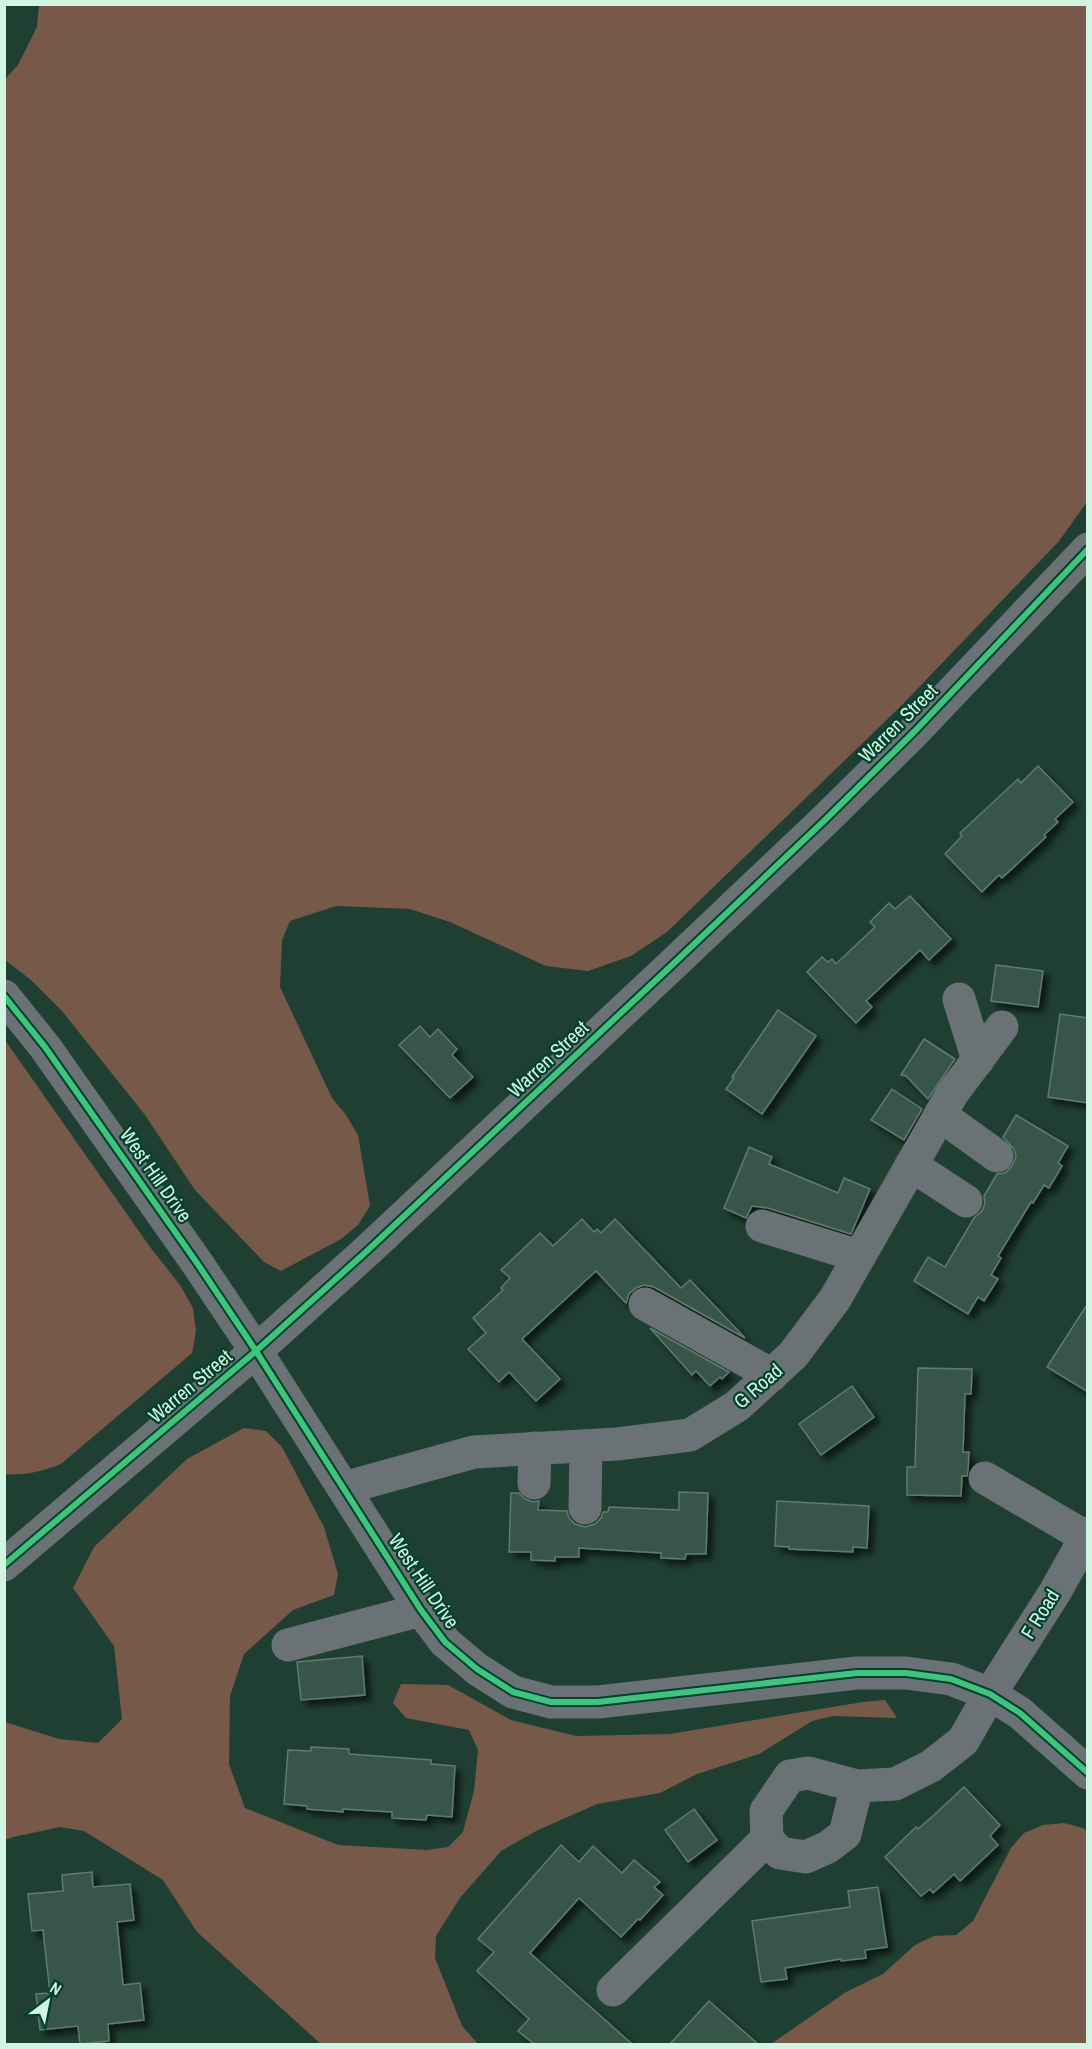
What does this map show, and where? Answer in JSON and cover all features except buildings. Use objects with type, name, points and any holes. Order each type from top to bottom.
[{"type":"street","name":"Warren Street","points":[[4,1565],[256,1351],[368,1250],[826,819],[915,731],[1088,549]]},
{"type":"street","name":"West Hill Drive","points":[[4,996],[45,1047],[198,1263],[422,1610],[445,1642],[477,1669],[513,1692],[551,1702],[598,1702],[857,1674],[906,1672],[951,1679],[990,1694],[1027,1719],[1088,1773]]},
{"type":"street","points":[[959,999],[978,1060]]},
{"type":"street","name":"G Road","points":[[345,1488],[474,1452],[586,1446],[690,1435],[737,1406],[794,1355],[835,1299],[952,1094],[1002,1027]]},
{"type":"street","points":[[940,1115],[997,1156]]},
{"type":"street","points":[[911,1165],[966,1202]]},
{"type":"street","points":[[762,1226],[859,1256]]},
{"type":"street","points":[[645,1304],[772,1374]]},
{"type":"street","points":[[585,1508],[586,1446]]},
{"type":"street","points":[[534,1483],[535,1448]]},
{"type":"street","points":[[985,1478],[1087,1535]]},
{"type":"street","name":"F Road","points":[[857,1786],[895,1784],[931,1766],[963,1741],[990,1694],[1064,1597],[1087,1535]]},
{"type":"street","points":[[288,1645],[422,1610]]},
{"type":"street","points":[[808,1773],[857,1786],[845,1834],[828,1847],[806,1857],[780,1853],[767,1839],[766,1811],[790,1776],[808,1773]]},
{"type":"street","points":[[613,1990],[767,1839]]},
{"type":"shaded area","points":[[39,5],[1087,5],[1087,502],[1059,541],[902,705],[667,932],[631,956],[588,971],[546,966],[450,922],[410,909],[336,906],[290,921],[282,940],[280,987],[332,1098],[358,1135],[370,1206],[358,1225],[341,1239],[281,1271],[264,1262],[195,1190],[145,1115],[62,1011],[31,980],[5,960],[4,80],[18,65],[37,27]]},
{"type":"shaded area","points":[[5,1040],[150,1247],[180,1285],[193,1308],[196,1331],[192,1353],[61,1464],[26,1474],[4,1474]]},
{"type":"shaded area","points":[[244,1428],[266,1431],[282,1447],[324,1527],[338,1574],[334,1595],[293,1610],[244,1654],[230,1696],[229,1764],[245,1808],[338,1845],[427,1850],[448,1847],[463,1832],[474,1791],[478,1750],[469,1730],[406,1718],[393,1703],[401,1684],[448,1685],[511,1720],[576,1736],[670,1734],[885,1700],[897,1718],[833,1716],[812,1721],[759,1754],[697,1774],[660,1793],[597,1804],[536,1831],[501,1851],[460,1898],[436,1936],[435,1958],[462,2026],[478,2044],[321,2044],[197,1932],[163,1880],[84,1831],[60,1827],[5,1840],[5,1722],[59,1739],[98,1743],[122,1719],[114,1646],[73,1588],[94,1547],[187,1459]]},
{"type":"shaded area","points":[[1064,1823],[1087,1831],[1087,2044],[771,2044],[846,1992],[883,1974],[915,1945],[934,1936],[956,1935],[973,1921],[1011,1848],[1024,1833],[1043,1825]]},
{"type":"cycle path","points":[[4,1565],[256,1351],[368,1250],[826,819],[915,731],[1088,549]]},
{"type":"cycle path","points":[[4,996],[45,1047],[197,1263],[256,1351],[421,1610],[445,1642],[477,1669],[513,1692],[551,1702],[598,1702],[857,1673],[906,1673],[951,1679],[990,1694],[1020,1713],[1088,1773]]}]
